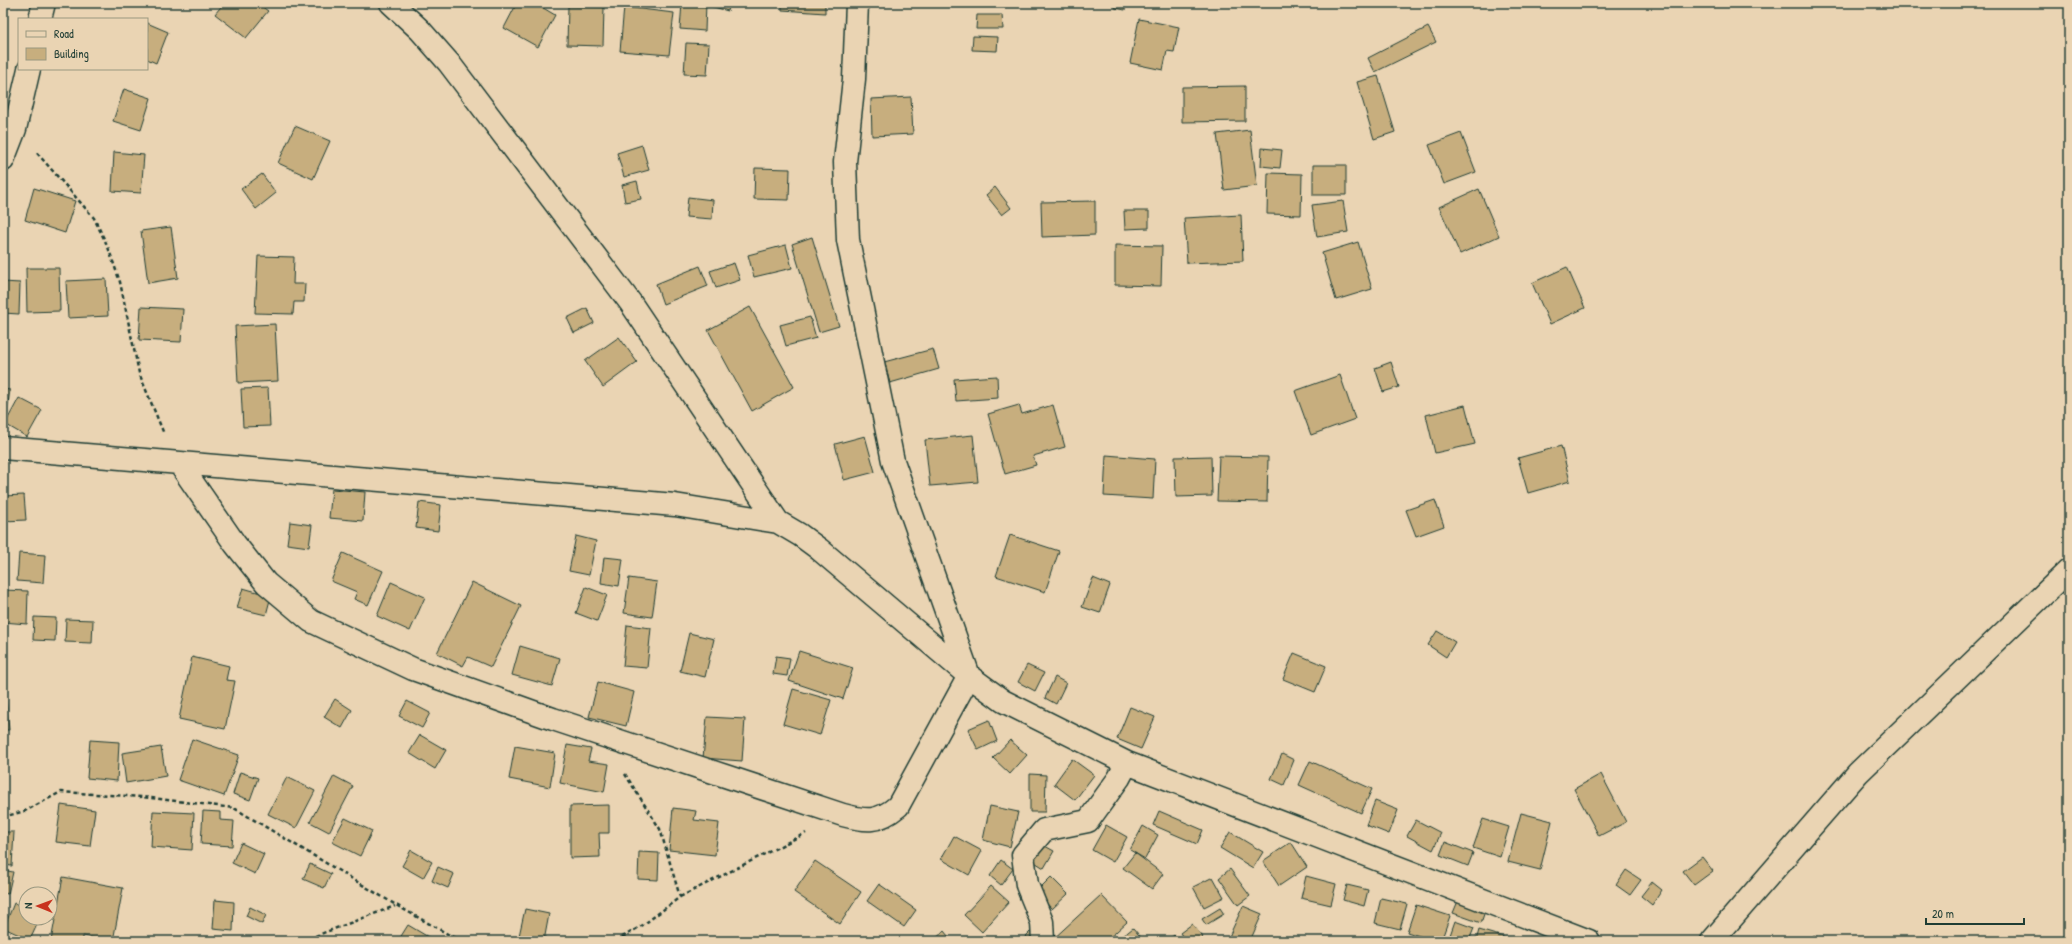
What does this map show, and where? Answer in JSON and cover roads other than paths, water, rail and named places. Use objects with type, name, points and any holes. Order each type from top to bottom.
[{"type":"main road","points":[[40,18],[44,3]]},
{"type":"main road","points":[[391,3],[420,30],[448,63],[630,302],[778,522]]},
{"type":"main road","points":[[179,463],[235,544],[266,583],[311,621],[412,669],[553,719],[842,815],[858,819],[875,820],[887,816],[898,806],[969,676],[893,460],[848,240],[845,162],[854,79],[857,3]]},
{"type":"main road","points":[[3,160],[15,129],[29,70]]},
{"type":"main road","points":[[3,448],[675,505],[778,522],[800,535],[819,549],[969,676],[1004,701],[1127,763],[1589,941]]},
{"type":"main road","points":[[1712,941],[1858,774],[2069,570]]},
{"type":"main road","points":[[1043,941],[1042,922],[1027,885],[1024,855],[1044,830],[1088,821],[1119,778],[1127,763]]}]
